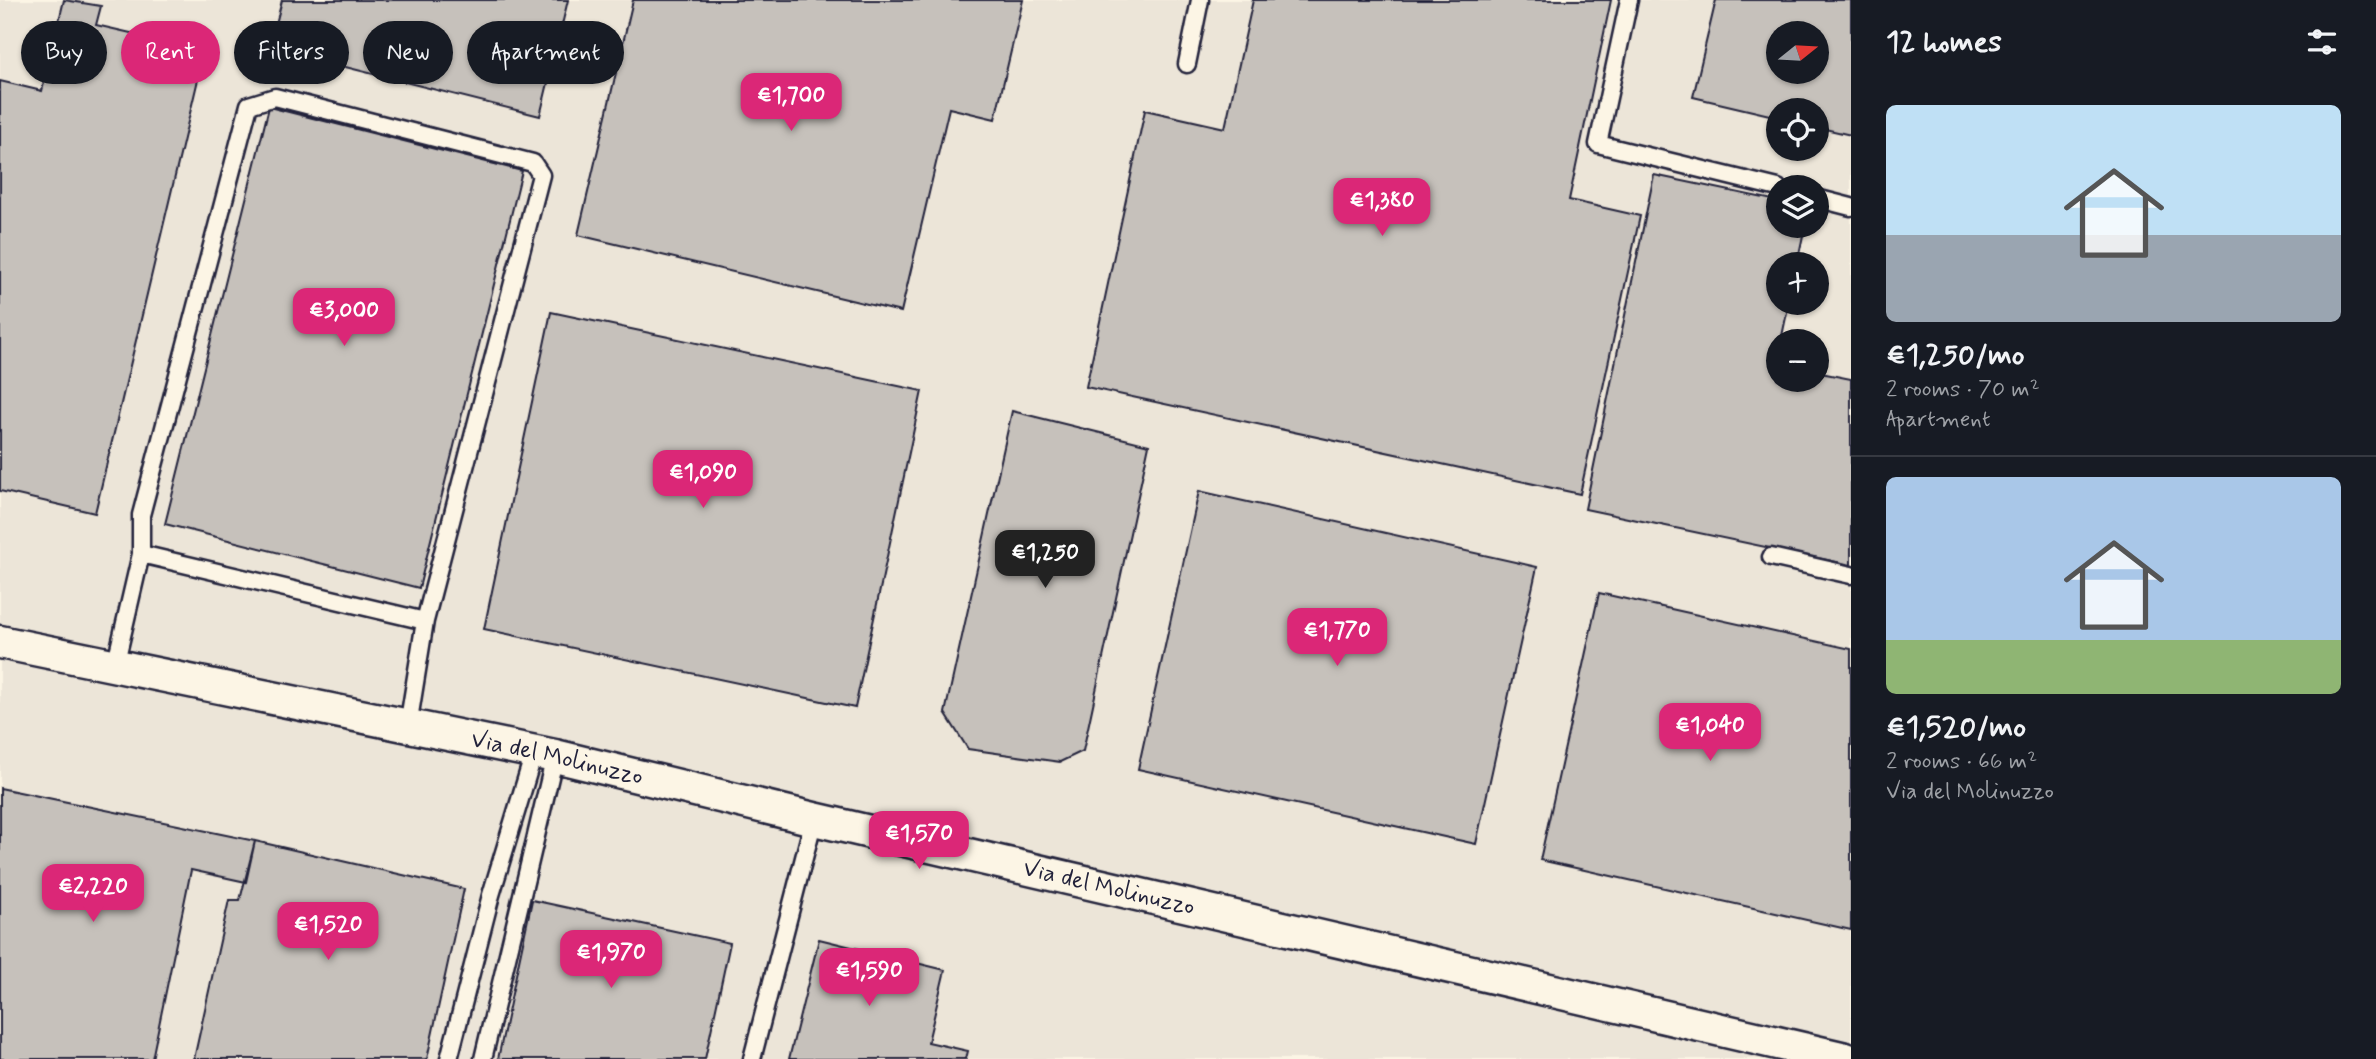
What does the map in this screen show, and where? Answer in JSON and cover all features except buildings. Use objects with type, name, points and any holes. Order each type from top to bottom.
[{"type":"street","name":"Via del Molinuzzo","points":[[0,642],[545,754],[1846,1059]]},
{"type":"lane","points":[[1187,64],[1200,0]]},
{"type":"lane","points":[[1629,0],[1598,144],[1766,185]]},
{"type":"lane","points":[[115,666],[141,554],[141,515],[249,105],[275,97],[533,163],[541,175],[425,621],[408,726]]},
{"type":"lane","points":[[1829,201],[1851,207]]},
{"type":"lane","points":[[141,554],[425,621]]},
{"type":"lane","points":[[1770,557],[1851,575]]},
{"type":"lane","points":[[449,1059],[491,895],[545,754]]},
{"type":"lane","points":[[483,1059],[545,754]]},
{"type":"lane","points":[[752,1059],[814,819]]},
{"type":"shaded area","points":[[0,0],[1851,0],[1851,1059],[0,1059]]}]
